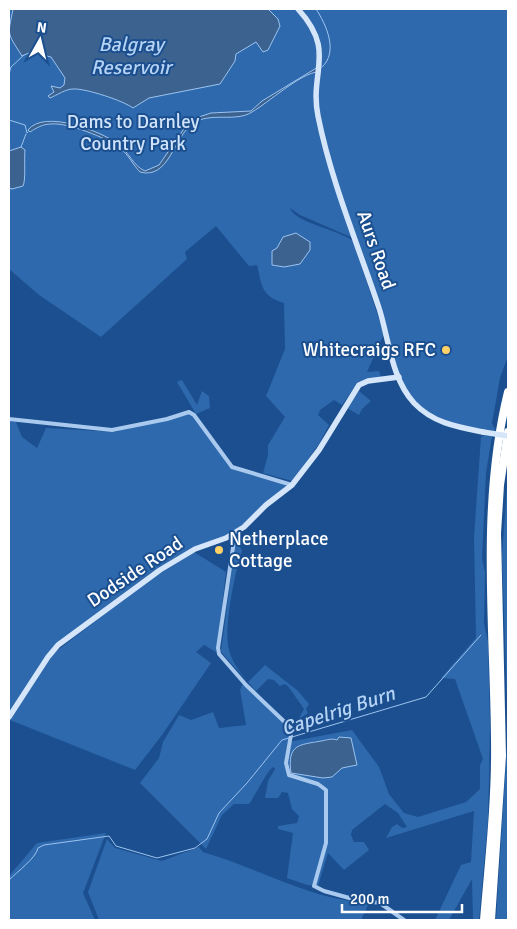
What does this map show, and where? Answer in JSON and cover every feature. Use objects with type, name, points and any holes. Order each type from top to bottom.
[{"type":"highway","points":[[484,920],[495,758],[490,564],[491,509],[498,440],[508,392]]},
{"type":"highway","points":[[491,920],[502,756],[497,533],[500,485],[508,432]]},
{"type":"main road","name":"Aurs Road","points":[[298,9],[315,33],[320,48],[316,96],[317,114],[399,377],[412,400],[433,418],[455,427],[508,436]]},
{"type":"main road","name":"Dodside Road","points":[[9,717],[48,657],[58,645],[160,570],[195,549],[235,534],[292,484],[319,450],[359,385],[368,381],[399,377]]},
{"type":"street","points":[[9,419],[112,430],[167,419],[189,412],[194,415],[232,467],[292,484]]},
{"type":"street","points":[[235,534],[218,648],[219,654],[246,685],[292,729],[286,763],[289,775],[318,784],[326,790],[326,843],[314,886],[324,891],[353,899],[380,902],[404,920]]},
{"type":"green space","name":"Dams to Darnley Country Park","points":[[9,9],[508,9],[508,356],[500,378],[492,423],[497,434],[468,429],[444,422],[422,409],[412,399],[403,386],[362,256],[353,238],[300,215],[290,208],[300,218],[353,241],[384,334],[367,372],[379,371],[381,377],[358,382],[342,405],[334,400],[320,410],[318,415],[329,425],[319,444],[292,481],[263,473],[268,455],[268,445],[285,417],[266,396],[285,349],[284,303],[267,293],[262,284],[257,265],[249,266],[216,226],[185,252],[187,259],[101,337],[39,295],[9,269]]},
{"type":"green space","points":[[182,380],[197,405],[202,391],[209,396],[210,408],[196,414],[177,382]]},
{"type":"green space","points":[[359,391],[371,401],[362,409],[359,415],[347,408]]},
{"type":"green space","points":[[186,413],[193,415],[230,468],[286,485],[286,487],[248,523],[232,533],[191,549],[152,572],[53,647],[9,714],[9,421],[16,422],[22,437],[37,448],[46,428],[115,432]]},
{"type":"green space","points":[[485,435],[492,436],[486,473],[482,559],[485,572],[484,623],[488,642],[490,728],[488,820],[479,920],[473,920],[472,879],[449,920],[435,920],[461,865],[471,862],[474,811],[386,838],[392,827],[397,824],[402,828],[407,827],[398,813],[385,804],[352,830],[351,835],[354,842],[364,842],[369,850],[344,870],[328,853],[318,886],[307,885],[287,878],[293,833],[278,829],[278,826],[297,823],[299,816],[292,809],[288,793],[282,792],[278,798],[265,798],[268,781],[275,769],[273,767],[249,804],[234,804],[222,815],[206,849],[140,783],[159,758],[163,742],[179,715],[191,720],[213,712],[219,728],[246,725],[240,690],[243,683],[289,728],[288,742],[352,730],[379,767],[389,794],[404,813],[418,817],[466,802],[480,789],[480,765],[483,759],[455,679],[441,678],[476,638],[474,537],[481,437]],"holes":[[[351,738],[357,765],[342,768],[322,778],[303,773],[314,741]]]},
{"type":"green space","points":[[508,473],[508,727],[502,556]]},
{"type":"green space","points":[[236,538],[242,551],[233,586],[229,616],[228,641],[230,654],[248,682],[265,665],[298,691],[309,704],[306,709],[308,713],[298,720],[304,709],[288,686],[284,684],[280,686],[274,680],[268,679],[256,691],[222,653],[221,651]]},
{"type":"green space","points":[[194,552],[226,572],[217,649],[216,652],[204,645],[196,652],[211,663],[162,735],[135,770],[10,720],[54,653],[145,583]]},
{"type":"green space","points":[[508,730],[508,920],[496,920]]},
{"type":"green space","points":[[106,833],[83,893],[95,920],[9,920],[9,876],[37,843]]},
{"type":"green space","points":[[107,839],[115,848],[162,861],[199,847],[203,852],[305,890],[347,901],[369,903],[361,920],[99,920],[88,892]]},
{"type":"water","name":"Balgray Reservoir","points":[[13,9],[268,9],[278,19],[280,26],[268,50],[263,52],[256,42],[236,54],[235,61],[220,84],[149,98],[133,108],[122,102],[79,89],[67,90],[50,98],[48,96],[54,92],[51,86],[60,88],[64,85],[65,78],[51,57],[31,52],[22,56],[13,42],[9,29]]},
{"type":"water","points":[[318,67],[317,72],[302,78],[284,89],[252,112],[238,117],[207,118],[192,124],[180,138],[164,164],[158,170],[150,173],[140,172],[120,148],[87,132],[58,124],[45,125],[30,132],[28,130],[36,124],[46,121],[73,124],[86,128],[118,144],[125,151],[137,166],[145,171],[159,165],[190,120],[211,113],[251,111],[262,101]]},
{"type":"water","points":[[21,147],[25,150],[24,183],[23,186],[12,189],[9,188],[9,151]]},
{"type":"water","points":[[296,233],[310,242],[310,250],[300,264],[284,267],[272,265],[272,251],[277,248],[283,237]]},
{"type":"water","points":[[339,737],[351,738],[357,765],[342,768],[332,777],[323,778],[291,773],[291,756],[296,748],[313,742],[337,740]]},
{"type":"waterway","points":[[316,9],[324,22],[330,46],[330,54],[322,67]]},
{"type":"waterway","points":[[9,74],[11,67],[24,55]]},
{"type":"waterway","points":[[9,142],[9,120],[25,125],[28,132]]},
{"type":"waterway","points":[[21,147],[26,134]]},
{"type":"waterway","name":"Capelrig Burn","points":[[292,737],[426,697],[481,635]]},
{"type":"waterway","name":"Capelrig Burn","points":[[9,880],[30,860],[38,848],[44,845],[109,836],[116,846],[157,858],[195,848],[207,839],[219,813],[247,783],[282,740],[289,738]]},
{"type":"place","name":"Whitecraigs RFC","points":[[446,350]]},
{"type":"place","name":"Netherplace Cottage","points":[[219,550]]}]
